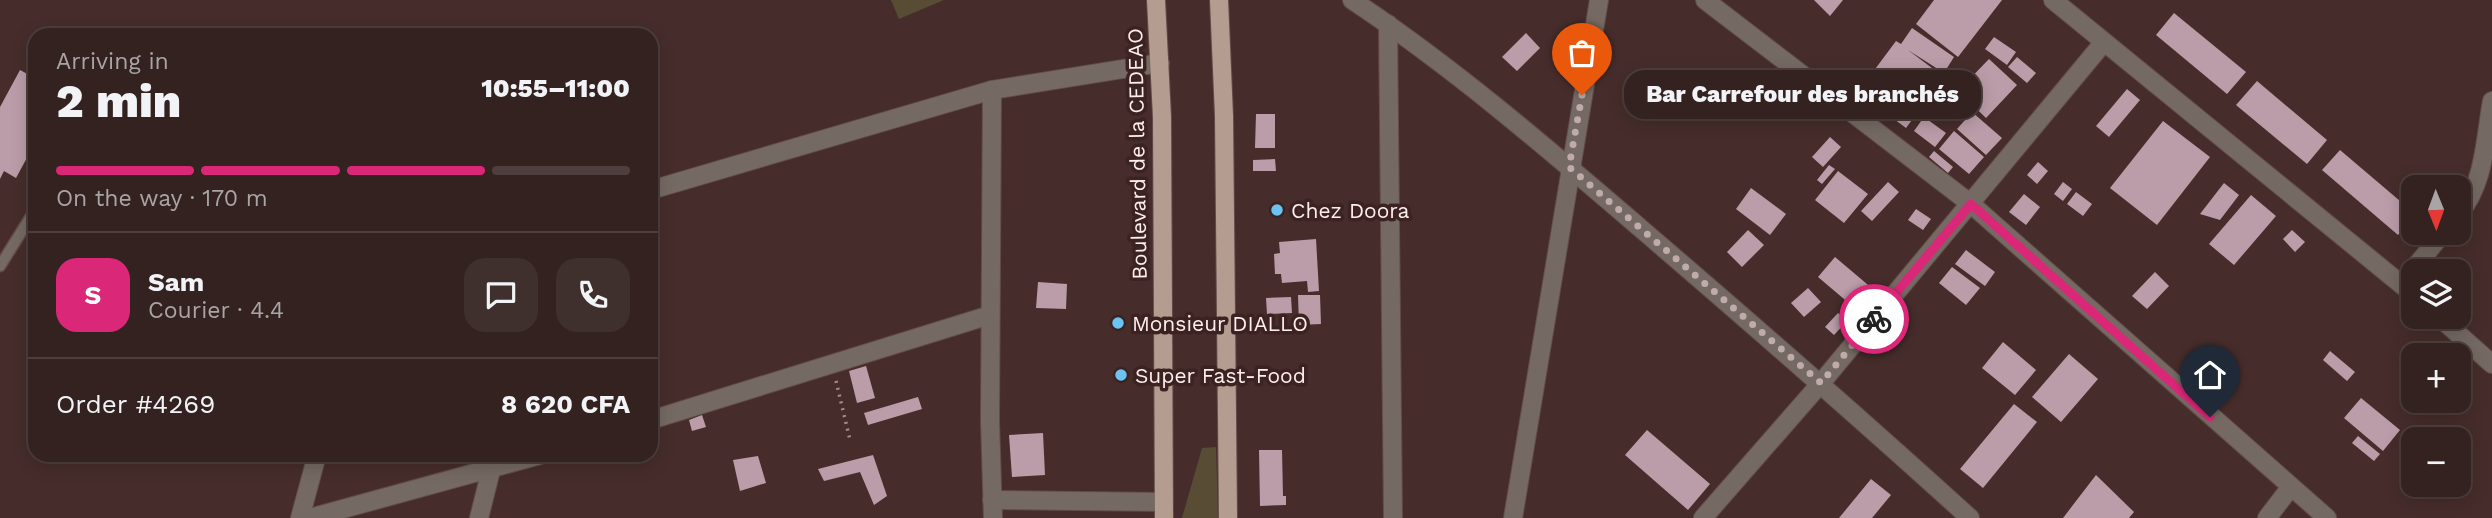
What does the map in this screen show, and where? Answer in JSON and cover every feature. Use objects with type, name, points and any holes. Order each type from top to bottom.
[{"type":"main road","name":"Boulevard de la CEDEAO","points":[[1156,0],[1160,63],[1164,510]]},
{"type":"main road","points":[[1219,0],[1224,144],[1228,518]]},
{"type":"street","points":[[1352,0],[1388,24],[1569,167],[1821,383],[1970,518]]},
{"type":"street","points":[[1513,518],[1569,167],[1599,0]]},
{"type":"street","points":[[1705,0],[1971,204],[2327,518]]},
{"type":"street","points":[[2053,0],[2401,284]]},
{"type":"street","points":[[1388,24],[1393,518]]},
{"type":"street","points":[[1703,518],[1821,383],[2104,42]]},
{"type":"street","points":[[658,188],[992,90],[1160,63]]},
{"type":"street","points":[[992,90],[990,315],[993,518]]},
{"type":"street","points":[[2471,196],[2479,178],[2492,101]]},
{"type":"street","points":[[658,419],[832,362],[990,315]]},
{"type":"street","points":[[2453,329],[2492,364]]},
{"type":"street","points":[[300,518],[315,462]]},
{"type":"street","points":[[310,518],[517,462]]},
{"type":"street","points":[[479,518],[491,470]]},
{"type":"street","points":[[2267,518],[2290,488]]},
{"type":"street","points":[[992,500],[1164,510]]},
{"type":"lane","points":[[0,266],[28,221]]},
{"type":"path","points":[[832,362],[850,440]]},
{"type":"shaded area","points":[[891,0],[944,0],[899,19]]},
{"type":"shaded area","points":[[1216,447],[1218,518],[1182,518],[1202,448]]},
{"type":"building","points":[[1814,0],[1843,0],[1830,16]]},
{"type":"building","points":[[1934,0],[2002,0],[1958,57],[1916,24]]},
{"type":"building","points":[[2174,13],[2246,72],[2227,94],[2156,35]]},
{"type":"building","points":[[1912,28],[1954,57],[1944,73],[1908,50],[1944,77],[1906,128],[1858,92],[1896,41],[1901,44]]},
{"type":"building","points":[[1526,33],[1540,48],[1517,71],[1502,57]]},
{"type":"building","points":[[1994,37],[2016,52],[2007,65],[1985,49]]},
{"type":"building","points":[[2017,57],[2036,73],[2027,83],[2008,67]]},
{"type":"building","points":[[1989,59],[2017,85],[1986,118],[1958,91]]},
{"type":"building","points":[[20,70],[28,74],[28,156],[16,178],[4,171],[0,179],[0,107]]},
{"type":"building","points":[[2257,81],[2327,140],[2307,164],[2236,105]]},
{"type":"building","points":[[2127,89],[2140,100],[2109,137],[2096,126]]},
{"type":"building","points":[[1972,112],[2002,138],[1986,155],[1957,129]]},
{"type":"building","points":[[1256,114],[1275,114],[1275,148],[1255,148]]},
{"type":"building","points":[[1924,117],[1946,133],[1935,147],[1914,131]]},
{"type":"building","points":[[2163,121],[2210,157],[2157,225],[2110,188]]},
{"type":"building","points":[[1954,131],[1984,157],[1969,174],[1939,149]]},
{"type":"building","points":[[1830,137],[1841,147],[1823,167],[1812,157]]},
{"type":"building","points":[[2340,150],[2401,202],[2401,231],[2398,235],[2322,170]]},
{"type":"building","points":[[1934,151],[1953,167],[1948,173],[1929,157]]},
{"type":"building","points":[[1275,159],[1276,171],[1253,171],[1253,160]]},
{"type":"building","points":[[2038,162],[2048,171],[2037,184],[2027,175]]},
{"type":"building","points":[[1829,165],[1835,169],[1822,184],[1817,180]]},
{"type":"building","points":[[1838,171],[1868,194],[1844,223],[1815,200]]},
{"type":"building","points":[[1888,182],[1899,192],[1872,221],[1861,211]]},
{"type":"building","points":[[2063,182],[2072,189],[2063,201],[2054,194]]},
{"type":"building","points":[[2224,183],[2239,195],[2220,220],[2200,214]]},
{"type":"building","points":[[1751,188],[1786,214],[1770,235],[1736,209]]},
{"type":"building","points":[[2076,192],[2092,204],[2083,216],[2067,204]]},
{"type":"building","points":[[2024,194],[2040,207],[2026,225],[2009,212]]},
{"type":"building","points":[[2251,195],[2276,216],[2234,265],[2209,244]]},
{"type":"building","points":[[1916,209],[1931,219],[1923,230],[1908,220]]},
{"type":"building","points":[[1748,230],[1764,245],[1742,267],[1727,252]]},
{"type":"building","points":[[2292,230],[2305,242],[2295,252],[2283,239]]},
{"type":"building","points":[[1316,239],[1319,291],[1308,292],[1307,281],[1282,283],[1281,274],[1275,274],[1274,254],[1280,253],[1279,242]]},
{"type":"building","points":[[1966,250],[1995,272],[1985,286],[1955,264]]},
{"type":"building","points":[[1835,257],[1874,290],[1857,310],[1818,277]]},
{"type":"building","points":[[1952,267],[1980,288],[1966,305],[1939,283]]},
{"type":"building","points":[[2155,272],[2169,286],[2147,309],[2132,296]]},
{"type":"building","points":[[1038,282],[1067,284],[1066,309],[1036,308]]},
{"type":"building","points":[[1808,288],[1821,302],[1804,317],[1791,303]]},
{"type":"building","points":[[1298,295],[1320,295],[1321,324],[1299,325]]},
{"type":"building","points":[[1291,297],[1292,313],[1267,314],[1266,298]]},
{"type":"building","points":[[1838,313],[1847,321],[1834,335],[1825,327]]},
{"type":"building","points":[[2003,342],[2036,370],[2015,395],[1982,368]]},
{"type":"building","points":[[2330,351],[2355,372],[2347,381],[2323,360]]},
{"type":"building","points":[[2069,354],[2098,379],[2061,422],[2032,397]]},
{"type":"building","points":[[866,366],[875,398],[857,403],[849,371]]},
{"type":"building","points":[[918,397],[922,409],[868,425],[864,413]]},
{"type":"building","points":[[2361,398],[2400,430],[2383,451],[2344,418]]},
{"type":"building","points":[[2014,404],[2037,422],[1983,488],[1960,469]]},
{"type":"building","points":[[702,415],[706,427],[692,431],[689,420]]},
{"type":"building","points":[[1647,430],[1710,484],[1688,510],[1625,455]]},
{"type":"building","points":[[1043,433],[1045,475],[1012,477],[1009,435]]},
{"type":"building","points":[[2358,436],[2380,454],[2374,461],[2352,443]]},
{"type":"building","points":[[1259,450],[1282,450],[1283,496],[1286,496],[1286,505],[1260,506]]},
{"type":"building","points":[[873,455],[887,496],[874,505],[860,472],[824,481],[818,469]]},
{"type":"building","points":[[758,456],[766,483],[740,491],[733,460]]},
{"type":"building","points":[[2096,475],[2134,512],[2129,518],[2063,518]]},
{"type":"building","points":[[1871,479],[1891,495],[1872,518],[1839,518]]},
{"type":"way so far","points":[[1582,95],[1569,167],[1821,383],[1874,319]]},
{"type":"place","name":"Bar Carrefour des branchés","points":[[1582,95]]},
{"type":"place","name":"Chez Doora","points":[[1277,210]]},
{"type":"place","name":"Monsieur DIALLO","points":[[1118,323]]},
{"type":"place","name":"Super Fast-Food","points":[[1121,375]]},
{"type":"route","points":[[1874,319],[1971,204],[2210,417]]}]
